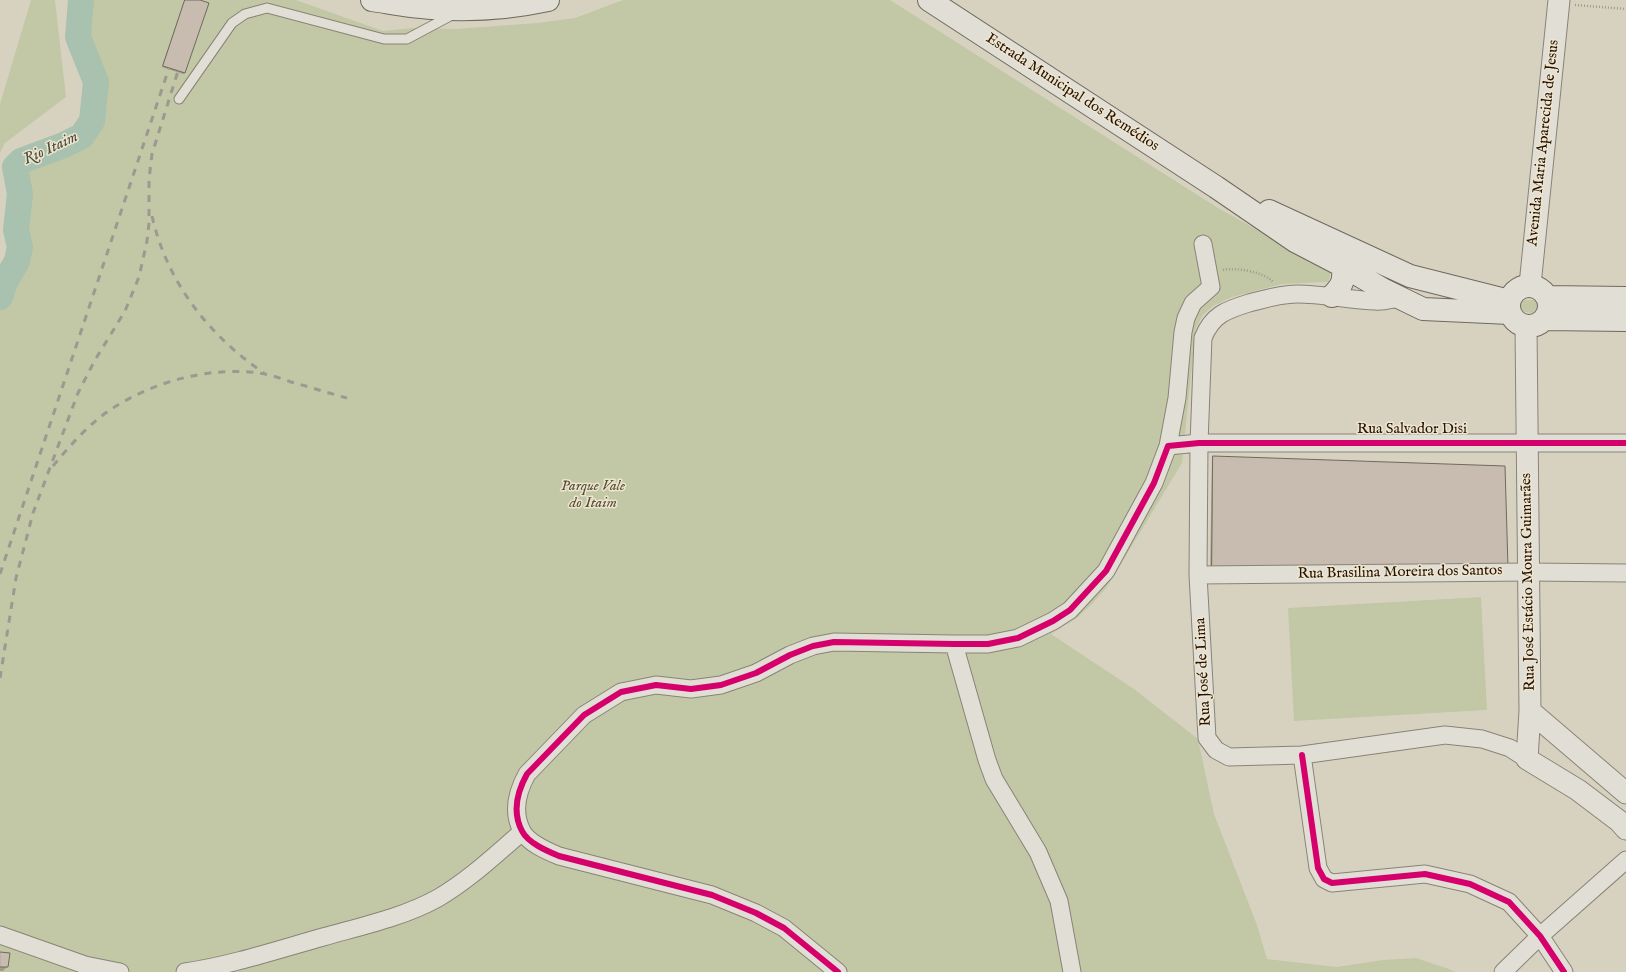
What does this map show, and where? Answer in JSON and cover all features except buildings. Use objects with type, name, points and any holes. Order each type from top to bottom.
[{"type":"main road","points":[[372,0],[432,8],[462,9],[498,7],[548,0]]},
{"type":"main road","name":"Estrada Municipal dos Remédios","points":[[929,0],[1216,187],[1295,241],[1343,266],[1384,290],[1423,309],[1523,315]]},
{"type":"main road","name":"Estrada Municipal dos Remédios","points":[[1216,187],[1410,276],[1523,315]]},
{"type":"main road","points":[[1332,296],[1341,288],[1344,278],[1343,266]]},
{"type":"main road","points":[[1400,298],[1423,280]]},
{"type":"main road","points":[[1523,315],[1515,292],[1524,286],[1539,291],[1626,298]]},
{"type":"main road","points":[[1523,315],[1550,308],[1539,291]]},
{"type":"main road","points":[[1523,315],[1626,320]]},
{"type":"street","name":"Avenida Maria Aparecida de Jesus","points":[[1539,291],[1558,2]]},
{"type":"street","points":[[838,972],[784,928],[756,913],[712,895],[558,856],[539,847],[522,832],[518,814],[516,799],[526,774],[584,715],[620,692],[656,685],[691,689],[721,685],[756,673],[790,655],[813,646],[834,642],[988,644],[1018,638],[1053,621],[1070,610],[1106,571],[1154,483],[1168,446],[1177,398],[1182,332],[1186,318],[1193,303],[1211,287],[1203,244]]},
{"type":"street","points":[[1280,295],[1297,294],[1332,296],[1377,301],[1400,298]]},
{"type":"street","name":"Rua José de Lima","points":[[1280,295],[1235,307],[1222,313],[1212,321],[1203,338],[1199,442],[1198,575],[1207,738],[1216,750],[1229,757],[1302,755],[1444,736],[1482,739],[1510,748],[1527,760]]},
{"type":"street","name":"Rua José Estácio Moura Guimarães","points":[[1523,315],[1527,442],[1530,711],[1626,793]]},
{"type":"street","name":"Rua Salvador Disi","points":[[1168,446],[1199,442],[1527,442],[1626,444]]},
{"type":"street","name":"Rua Brasilina Moreira dos Santos","points":[[1198,575],[1529,572],[1626,573]]},
{"type":"street","points":[[954,644],[987,760],[994,779],[1038,852],[1059,901],[1072,972]]},
{"type":"street","points":[[1530,711],[1527,760],[1578,790],[1619,821],[1626,829]]},
{"type":"street","points":[[1302,755],[1318,868],[1324,879],[1332,883],[1425,874],[1470,884],[1509,902],[1540,936],[1564,972]]},
{"type":"street","points":[[185,972],[207,969],[242,960],[358,927],[418,908],[456,888],[522,832]]},
{"type":"street","points":[[1503,972],[1540,936],[1626,860]]},
{"type":"street","points":[[0,935],[85,965],[120,972]]},
{"type":"lane","points":[[179,99],[232,23],[245,14],[266,8],[384,39],[407,39],[462,9]]},
{"type":"path","points":[[1558,2],[1626,9]]},
{"type":"path","points":[[1209,274],[1229,269],[1254,272],[1271,280],[1276,285],[1280,295]]},
{"type":"green space","points":[[31,0],[55,0],[66,97],[5,143],[0,153],[0,104]]},
{"type":"green space","name":"Parque Vale do Itaim","points":[[83,0],[296,0],[383,31],[413,28],[456,29],[537,23],[575,18],[623,0],[890,0],[1218,208],[1295,251],[1331,268],[1329,282],[1282,284],[1232,297],[1213,306],[1203,315],[1196,328],[1182,463],[1107,587],[1077,618],[1051,634],[1134,689],[1198,739],[1214,814],[1257,925],[1267,959],[1337,967],[1383,960],[1416,958],[1455,972],[0,972],[0,300],[17,261],[21,161],[64,145],[92,121],[96,82],[78,37]]},
{"type":"green space","points":[[1522,300],[1539,300],[1543,307],[1540,312],[1532,313],[1519,311],[1517,306]]},
{"type":"green space","points":[[1481,597],[1487,710],[1294,721],[1288,608]]},
{"type":"waterway","name":"Rio Itaim","points":[[0,297],[5,282],[17,261],[20,247],[16,230],[20,194],[15,167],[21,161],[64,145],[82,136],[92,121],[96,82],[78,37],[81,0]]},
{"type":"railway","points":[[0,574],[169,68]]},
{"type":"railway","points":[[0,678],[16,578],[33,513],[78,393],[95,360],[125,311],[139,277],[147,241],[149,223],[149,179],[152,154],[178,71]]},
{"type":"railway","points":[[152,216],[168,263],[179,285],[193,305],[225,342],[264,373]]},
{"type":"railway","points":[[53,466],[87,429],[116,406],[135,395],[156,386],[178,380],[222,372],[265,374],[347,398]]},
{"type":"cycle path","points":[[838,972],[784,928],[756,913],[712,895],[559,856],[538,846],[522,831],[517,817],[518,795],[527,774],[584,715],[621,692],[656,685],[691,689],[721,685],[756,673],[790,655],[813,646],[834,642],[988,644],[1018,638],[1053,621],[1070,610],[1106,571],[1154,483],[1168,446],[1199,443],[1626,443]]},
{"type":"cycle path","points":[[1302,755],[1318,868],[1324,879],[1332,883],[1425,874],[1470,884],[1509,902],[1540,936],[1564,972]]}]
